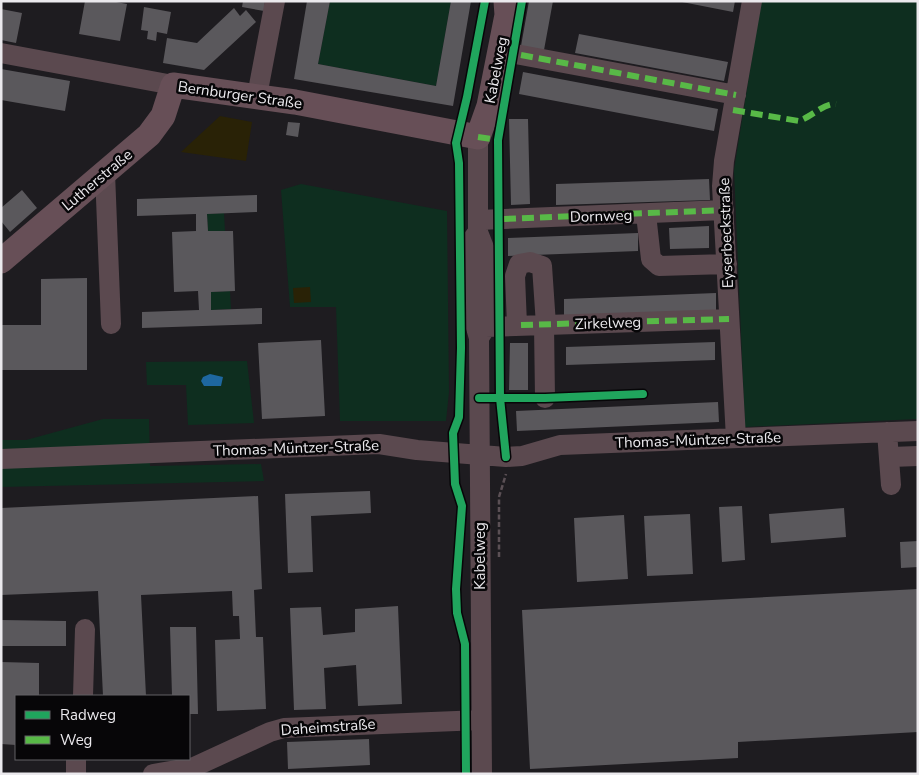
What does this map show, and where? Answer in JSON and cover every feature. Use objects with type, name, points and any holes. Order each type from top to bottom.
[{"type":"main road","name":"Kabelweg","points":[[478,137],[475,104],[494,1]]},
{"type":"main road","name":"Kabelweg","points":[[478,137],[489,106],[507,15],[506,1]]},
{"type":"main road","name":"Bernburger Straße","points":[[173,85],[294,102],[478,137]]},
{"type":"main road","name":"Lutherstraße","points":[[1,261],[149,135],[158,124],[169,102],[173,85]]},
{"type":"street","points":[[257,96],[275,1]]},
{"type":"street","name":"Eyserbeckstraße","points":[[736,438],[724,210],[724,161],[752,1]]},
{"type":"street","points":[[499,51],[736,95]]},
{"type":"street","name":"Bernburger Straße","points":[[1,54],[173,85]]},
{"type":"street","name":"Kabelweg","points":[[478,137],[478,226],[471,241],[472,314],[482,332],[480,455],[482,774]]},
{"type":"street","points":[[105,173],[111,324]]},
{"type":"street","name":"Dornweg","points":[[478,226],[724,210]]},
{"type":"street","points":[[646,214],[651,259],[659,266],[727,264]]},
{"type":"street","points":[[517,325],[516,276],[519,264],[530,262],[542,266],[545,325],[544,398]]},
{"type":"street","name":"Zirkelweg","points":[[482,332],[517,325],[729,319]]},
{"type":"street","name":"Thomas-Müntzer-Straße","points":[[1,459],[379,444],[506,457],[522,456],[560,445],[918,431]]},
{"type":"street","points":[[887,432],[891,486]]},
{"type":"street","points":[[890,458],[918,456]]},
{"type":"street","points":[[83,695],[85,629]]},
{"type":"street","name":"Daheimstraße","points":[[153,774],[194,767],[270,732],[284,728],[481,720]]},
{"type":"street","points":[[76,760],[76,774]]},
{"type":"green space","points":[[330,1],[451,1],[436,86],[318,64]]},
{"type":"green space","points":[[761,1],[918,1],[918,419],[745,427],[734,170]]},
{"type":"green space","points":[[301,184],[447,211],[449,392],[446,421],[340,421],[336,307],[290,307],[281,190]]},
{"type":"green space","points":[[224,213],[225,231],[208,231],[207,214]]},
{"type":"green space","points":[[230,291],[231,309],[211,310],[211,292]]},
{"type":"green space","points":[[247,361],[254,423],[188,425],[186,385],[147,385],[146,362]]},
{"type":"green space","points":[[103,419],[149,419],[150,466],[261,464],[264,481],[1,487],[1,440],[26,440]]},
{"type":"sand","points":[[220,116],[252,122],[246,161],[181,152]]},
{"type":"sand","points":[[310,287],[311,302],[294,303],[293,288]]},
{"type":"water","points":[[210,374],[223,377],[221,386],[204,386],[201,381],[203,377]]},
{"type":"building","points":[[85,1],[111,1],[127,4],[120,41],[79,34]]},
{"type":"building","points":[[243,1],[265,1],[264,11],[242,7]]},
{"type":"building","points":[[307,1],[330,1],[318,64],[436,86],[451,1],[471,1],[453,106],[294,79]]},
{"type":"building","points":[[529,1],[553,1],[544,50],[521,46]]},
{"type":"building","points":[[677,1],[735,1],[733,12]]},
{"type":"building","points":[[144,7],[171,12],[167,34],[157,32],[156,41],[147,39],[148,31],[141,30]]},
{"type":"building","points":[[234,8],[240,16],[246,10],[256,22],[204,70],[163,63],[167,38],[197,43]]},
{"type":"building","points":[[1,9],[22,13],[16,43],[1,40]]},
{"type":"building","points":[[579,34],[728,62],[724,81],[575,53]]},
{"type":"building","points":[[1,69],[70,81],[65,111],[1,100]]},
{"type":"building","points":[[523,72],[718,109],[714,131],[519,94]]},
{"type":"building","points":[[509,119],[528,119],[530,204],[511,205]]},
{"type":"building","points":[[288,122],[300,123],[298,137],[286,135]]},
{"type":"building","points":[[709,179],[710,200],[556,205],[556,184]]},
{"type":"building","points":[[22,190],[37,208],[10,232],[1,221],[1,208]]},
{"type":"building","points":[[257,195],[257,212],[207,214],[208,231],[233,231],[235,291],[211,292],[211,310],[262,308],[262,324],[142,328],[142,312],[199,310],[198,291],[174,292],[172,232],[196,231],[196,214],[137,216],[137,199]]},
{"type":"building","points":[[709,226],[709,248],[670,249],[669,228]]},
{"type":"building","points":[[638,233],[638,251],[508,256],[508,238]]},
{"type":"building","points":[[87,278],[87,370],[1,370],[1,325],[41,325],[41,279]]},
{"type":"building","points":[[716,293],[716,312],[564,318],[564,299]]},
{"type":"building","points":[[321,340],[325,416],[262,419],[258,343]]},
{"type":"building","points":[[715,342],[715,360],[566,365],[566,347]]},
{"type":"building","points":[[510,343],[528,343],[528,390],[509,390]]},
{"type":"building","points":[[718,402],[719,422],[517,431],[516,411]]},
{"type":"building","points":[[370,491],[371,513],[311,516],[313,572],[288,573],[285,494]]},
{"type":"building","points":[[258,496],[262,589],[254,590],[256,637],[263,637],[266,709],[217,711],[215,640],[240,639],[239,616],[233,616],[232,591],[141,595],[146,695],[103,695],[98,591],[1,595],[1,508]]},
{"type":"building","points":[[742,506],[745,560],[722,562],[719,507]]},
{"type":"building","points":[[844,508],[846,537],[771,543],[769,514]]},
{"type":"building","points":[[690,514],[693,574],[647,576],[644,516]]},
{"type":"building","points":[[624,515],[628,579],[577,582],[574,518]]},
{"type":"building","points":[[918,541],[918,567],[901,568],[900,542]]},
{"type":"building","points":[[918,589],[918,732],[738,742],[738,758],[530,769],[522,610]]},
{"type":"building","points":[[398,606],[402,704],[358,706],[356,665],[324,668],[326,709],[294,710],[290,608],[321,607],[323,635],[355,632],[355,609]]},
{"type":"building","points":[[1,620],[66,621],[66,646],[1,646]]},
{"type":"building","points":[[170,627],[196,627],[198,714],[190,714],[190,695],[172,695]]},
{"type":"building","points":[[1,662],[39,663],[39,695],[15,695],[15,745],[1,744]]},
{"type":"building","points":[[369,739],[370,765],[288,769],[287,742]]},
{"type":"marked path","points":[[521,55],[736,95]]},
{"type":"marked path","points":[[733,110],[799,121],[822,108],[836,104]]},
{"type":"marked path","points":[[478,137],[498,140]]},
{"type":"marked path","points":[[504,219],[724,210]]},
{"type":"marked path","points":[[521,325],[729,319]]},
{"type":"cycle path","points":[[466,774],[465,644],[457,613],[456,589],[462,506],[455,484],[453,433],[459,417],[461,348],[459,163],[456,143],[467,97],[485,1]]},
{"type":"cycle path","points":[[506,457],[500,398],[498,140],[522,1]]},
{"type":"cycle path","points":[[479,398],[545,398],[643,394]]}]
